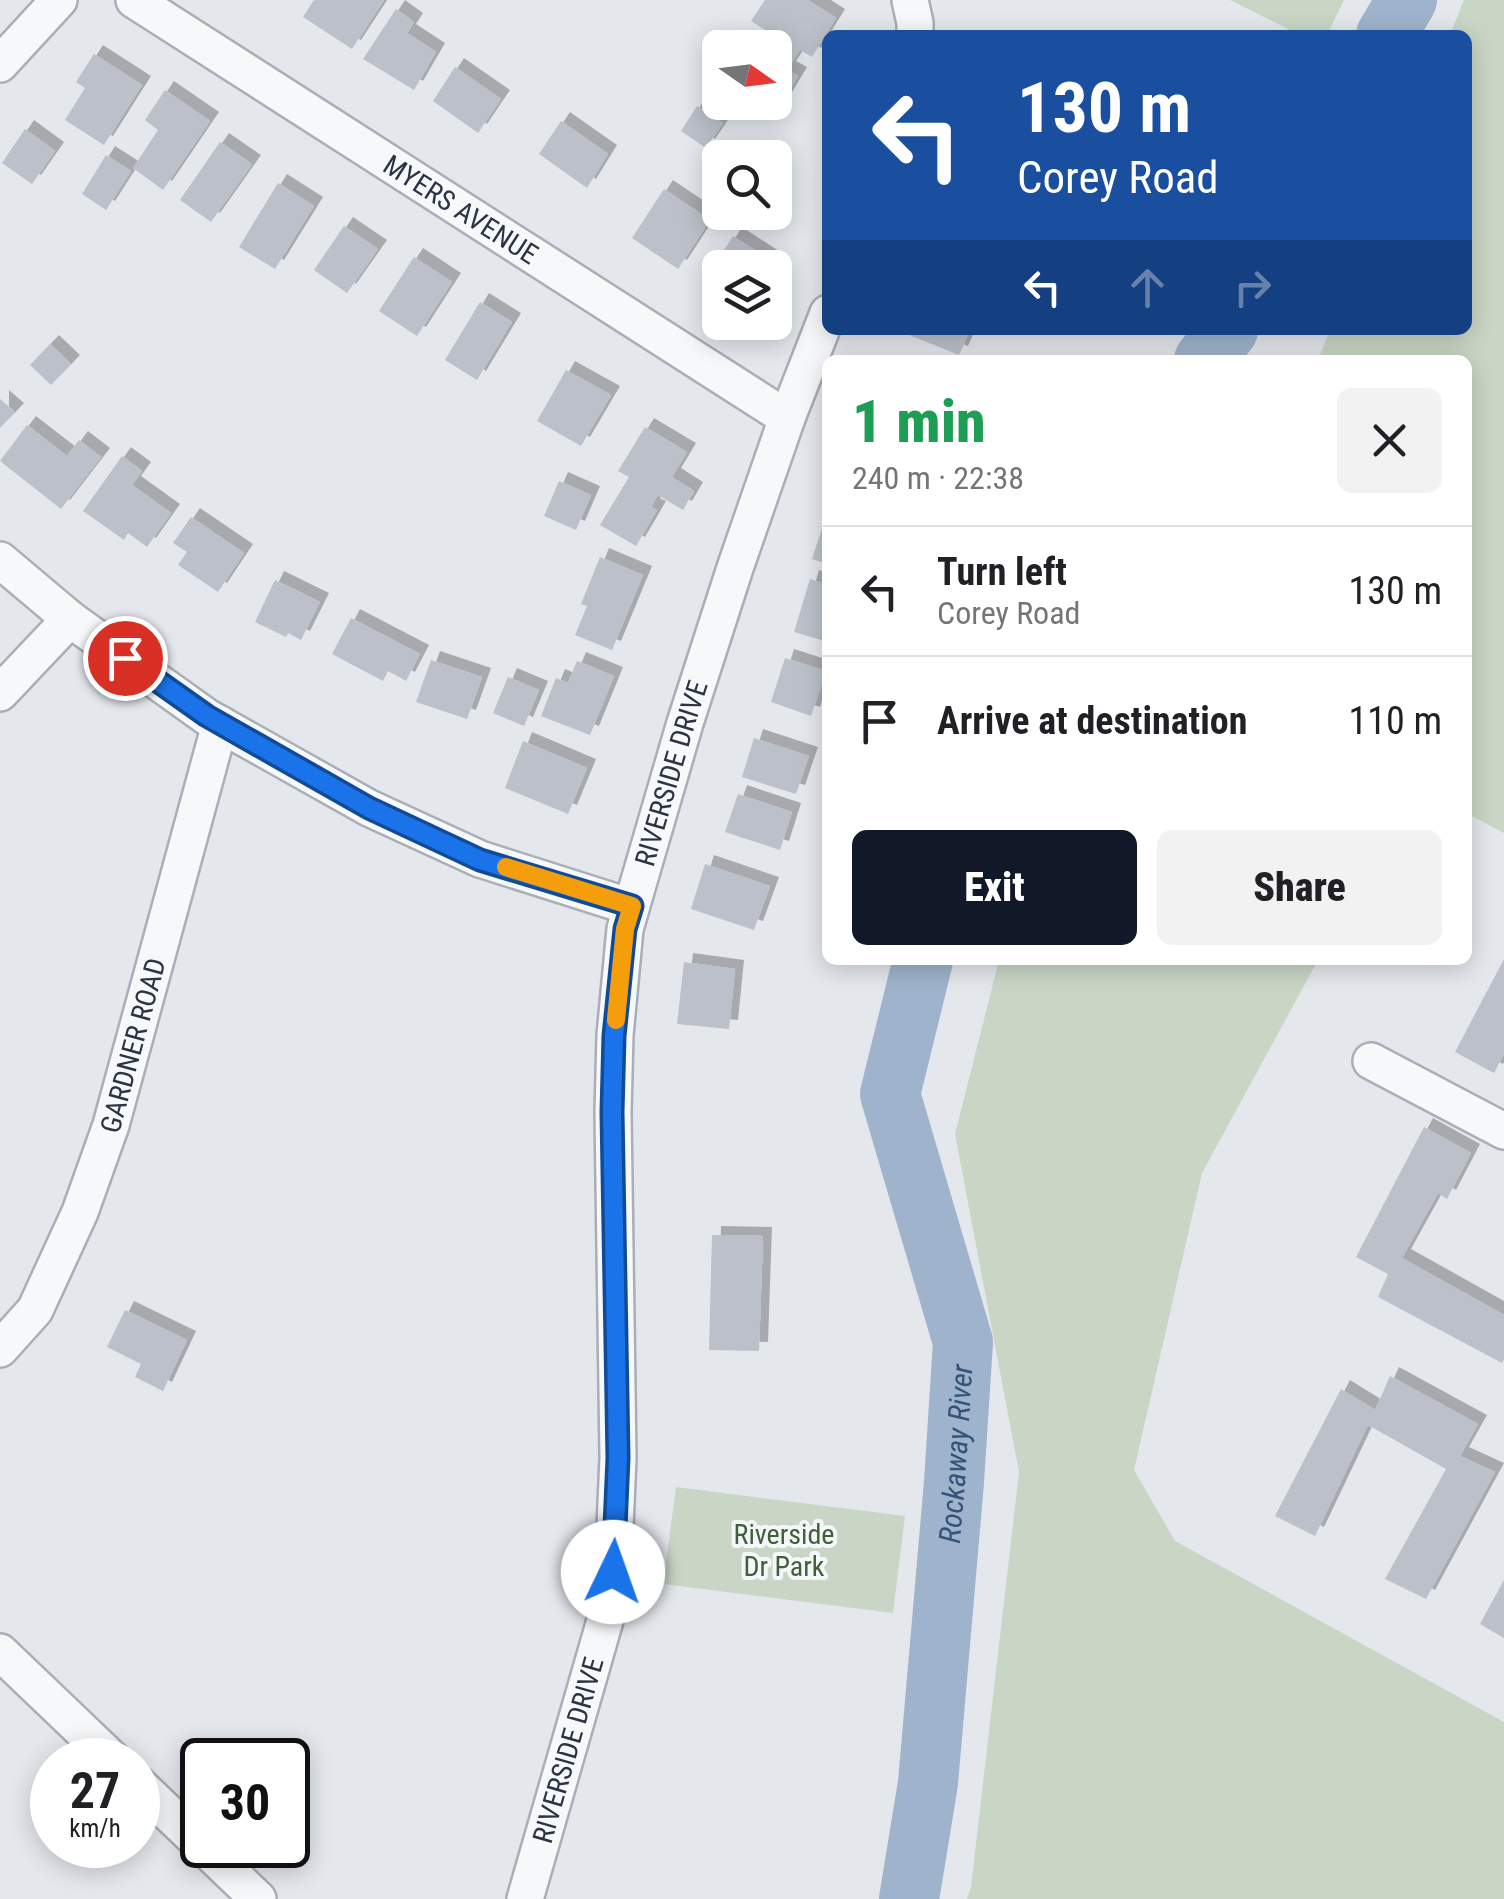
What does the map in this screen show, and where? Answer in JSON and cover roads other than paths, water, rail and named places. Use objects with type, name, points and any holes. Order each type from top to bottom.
[{"type":"street","points":[[0,64],[59,0]]},
{"type":"street","name":"MYERS AVENUE","points":[[134,0],[786,418]]},
{"type":"street","name":"RIVERSIDE DRIVE","points":[[525,1899],[606,1617],[613,1572],[618,1458],[612,1112],[614,1036],[625,929],[685,723],[786,418],[822,328]]},
{"type":"street","points":[[0,560],[70,619],[220,724],[369,808],[480,860],[632,906]]},
{"type":"street","points":[[0,693],[70,619]]},
{"type":"street","name":"GARDNER ROAD","points":[[0,1349],[35,1310],[80,1212],[111,1126],[220,724]]},
{"type":"street","points":[[1371,1060],[1504,1132]]},
{"type":"street","points":[[0,1652],[90,1738]]},
{"type":"street","points":[[160,1805],[258,1899]]},
{"type":"waterway","name":"Rockaway River","points":[[1389,30],[1407,0]]},
{"type":"waterway","name":"Rockaway River","points":[[1208,355],[1224,335]]},
{"type":"waterway","name":"Rockaway River","points":[[909,1899],[928,1783],[963,1342],[890,1094],[922,965]]},
{"type":"park label","name":"Riverside Dr Park","points":[[784,1550]]}]
